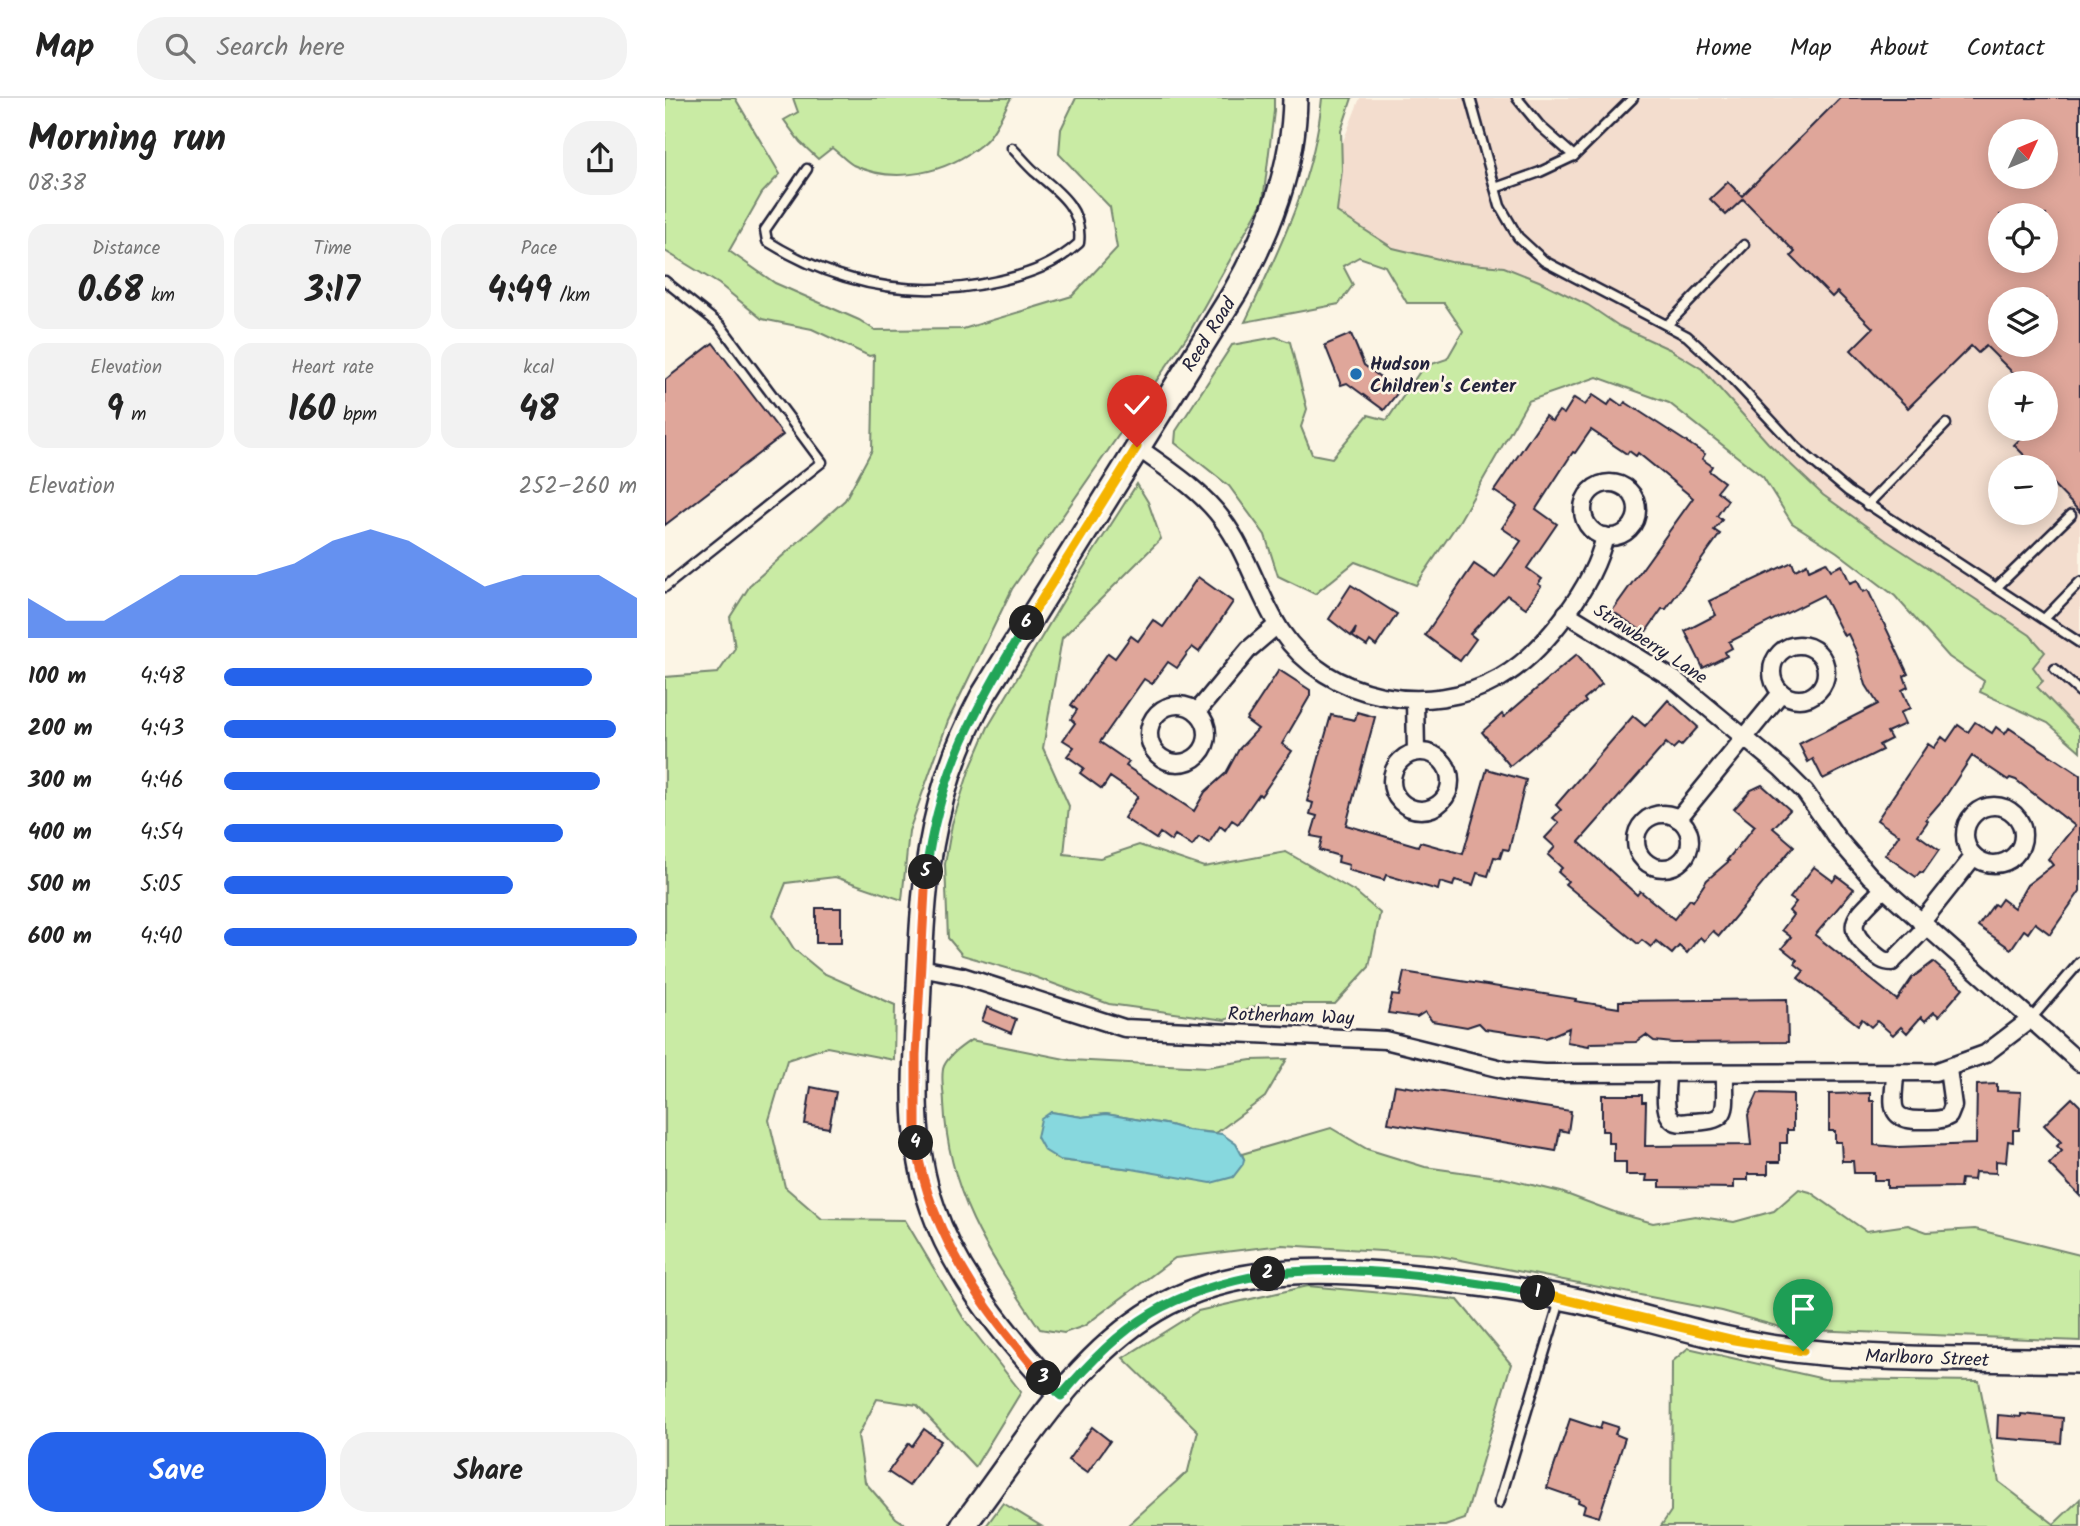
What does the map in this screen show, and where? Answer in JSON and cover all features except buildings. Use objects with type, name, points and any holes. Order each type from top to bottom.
[{"type":"street","name":"Reed Road","points":[[1061,1396],[1013,1342],[970,1280],[944,1236],[925,1187],[918,1153],[915,1117],[923,905],[929,850],[939,806],[960,742],[996,673],[1235,292],[1259,246],[1285,176],[1295,98]]},
{"type":"street","points":[[1137,447],[1174,474],[1221,517],[1247,561],[1277,625],[1301,654],[1336,679],[1369,693],[1415,700],[1462,694],[1505,675],[1541,646],[1566,613],[1598,561],[1605,536]]},
{"type":"street","name":"Strawberry Lane","points":[[1566,613],[1675,680],[1744,737],[1805,792],[1853,858],[1883,888],[2080,1063]]},
{"type":"street","points":[[1197,712],[1249,649],[1277,625]]},
{"type":"street","points":[[1678,819],[1781,693]]},
{"type":"street","points":[[1415,700],[1416,752]]},
{"type":"street","points":[[1883,888],[1855,922],[1853,930],[1858,939],[1880,959],[1892,962],[1924,925],[1974,856]]},
{"type":"street","name":"Rotherham Way","points":[[920,968],[963,976],[1093,1020],[1136,1030],[1375,1039],[1507,1070],[1544,1073],[1935,1072],[1995,1048],[2031,1019]]},
{"type":"street","points":[[1895,1074],[1894,1110],[1898,1117],[1905,1120],[1940,1120],[1949,1115],[1953,1108],[1952,1083],[1948,1069]]},
{"type":"street","points":[[1667,1073],[1667,1112],[1681,1123],[1714,1122],[1720,1118],[1724,1111],[1725,1073]]},
{"type":"street","name":"Marlboro Street","points":[[963,1526],[1061,1396],[1096,1355],[1136,1322],[1177,1298],[1222,1282],[1292,1271],[1356,1272],[1468,1282],[1561,1298],[1734,1340],[1803,1351],[2080,1361]]},
{"type":"lane","points":[[1470,98],[1507,222],[1530,250],[1559,270],[1668,324],[1705,351],[1796,447],[1867,505],[2080,643]]},
{"type":"lane","points":[[1517,98],[1540,126],[1574,156]]},
{"type":"lane","points":[[1495,188],[1574,156],[1633,98]]},
{"type":"lane","points":[[807,169],[765,230],[767,241],[815,268],[898,290],[957,290],[1017,277],[1049,266],[1079,243],[1080,228],[1069,202],[1013,148]]},
{"type":"lane","points":[[1668,324],[1744,245]]},
{"type":"lane","points":[[665,281],[696,303],[720,325],[823,462],[665,587]]},
{"type":"lane","points":[[1867,505],[1946,424]]},
{"type":"lane","points":[[1997,587],[2071,515]]},
{"type":"lane","points":[[2045,618],[2080,582]]},
{"type":"lane","points":[[2055,668],[2080,692]]},
{"type":"lane","points":[[2031,1019],[2080,962]]},
{"type":"lane","points":[[1499,1503],[1561,1298]]},
{"type":"shaded area","points":[[1360,98],[2080,98],[2080,745],[1580,312],[1306,236]]},
{"type":"green space","points":[[665,98],[735,98],[780,174],[762,193],[729,251],[775,283],[859,320],[875,330],[963,329],[1072,296],[1117,248],[1110,207],[1059,154],[1061,129],[1076,98],[1274,98],[1263,201],[1188,335],[1012,589],[948,721],[909,831],[902,900],[835,877],[786,883],[773,915],[794,949],[823,973],[895,1005],[894,1060],[827,1047],[787,1060],[769,1120],[785,1187],[822,1219],[905,1220],[964,1319],[1021,1392],[975,1467],[917,1405],[877,1399],[858,1436],[865,1482],[896,1518],[908,1526],[665,1526],[665,677],[718,673],[735,648],[730,617],[751,584],[845,500],[872,450],[874,355],[869,356],[812,329],[762,319],[719,284],[665,251]]},
{"type":"green space","points":[[793,98],[1011,98],[991,135],[968,154],[937,169],[903,175],[869,171],[853,165],[832,148],[818,159],[800,142],[784,120],[798,112]]},
{"type":"green space","points":[[1322,98],[1352,98],[1341,131],[1342,170],[1337,212],[1393,248],[1451,262],[1504,267],[1539,281],[1588,305],[1619,326],[1669,349],[1702,369],[1768,443],[1823,495],[1887,541],[2030,635],[2045,652],[2033,667],[2043,681],[2037,687],[2080,731],[2080,751],[2048,723],[1980,692],[1984,681],[1949,657],[1895,596],[1837,552],[1792,523],[1763,477],[1669,403],[1597,377],[1528,401],[1460,520],[1416,585],[1355,562],[1315,594],[1278,576],[1265,535],[1229,486],[1175,443],[1176,431],[1232,345],[1276,337],[1290,342],[1307,409],[1301,427],[1312,454],[1332,458],[1368,415],[1387,420],[1423,367],[1447,359],[1463,331],[1444,303],[1407,303],[1385,266],[1359,257],[1343,266],[1353,285],[1339,304],[1245,322],[1304,185],[1318,128]]},
{"type":"green space","points":[[1137,484],[1148,502],[1161,539],[1062,638],[1043,748],[1069,806],[1064,854],[1100,858],[1139,845],[1204,867],[1286,852],[1357,893],[1380,913],[1369,967],[1335,1004],[1260,1004],[1225,1020],[1109,1004],[1027,974],[962,955],[948,938],[945,864],[952,824],[969,771],[988,727],[1078,576]]},
{"type":"green space","points":[[971,1040],[1070,1060],[1207,1067],[1251,1060],[1287,1059],[1265,1097],[1216,1133],[1106,1114],[1082,1117],[1051,1112],[1054,1157],[1060,1160],[1131,1169],[1244,1159],[1242,1154],[1331,1128],[1367,1149],[1425,1167],[1503,1178],[1561,1192],[1653,1223],[1695,1216],[1734,1222],[1774,1211],[1799,1189],[1810,1192],[1866,1231],[1908,1225],[1927,1232],[1975,1229],[2080,1255],[2080,1341],[1787,1329],[1722,1311],[1430,1254],[1282,1245],[1175,1258],[1084,1326],[1064,1333],[1040,1329],[1004,1276],[975,1223],[954,1167],[947,1136],[943,1070],[953,1054]]},
{"type":"green space","points":[[1308,1286],[1458,1300],[1511,1364],[1465,1519],[1445,1526],[1127,1526],[1188,1471],[1198,1431],[1123,1358],[1198,1311]]},
{"type":"green space","points":[[1688,1348],[1824,1379],[1979,1381],[1999,1482],[2054,1524],[2080,1499],[2080,1526],[1661,1526],[1671,1511],[1672,1362]]},
{"type":"green space","points":[[1003,1503],[1041,1526],[986,1526]]},
{"type":"water","points":[[1051,1112],[1082,1117],[1106,1114],[1222,1134],[1236,1144],[1244,1159],[1243,1164],[1233,1177],[1211,1183],[1060,1160],[1044,1150],[1037,1137],[1041,1119]]},
{"type":"place","name":"Hudson Children's Center","points":[[1356,374]]},
{"type":"route","points":[[1137,447],[996,673],[970,720],[942,793],[929,850],[923,905],[916,1055],[915,1117],[919,1164],[933,1212],[944,1236],[970,1280],[1013,1342],[1061,1396],[1096,1355],[1115,1338],[1177,1298],[1222,1282],[1267,1274],[1320,1270],[1468,1282],[1547,1295],[1734,1340],[1803,1351]]}]
